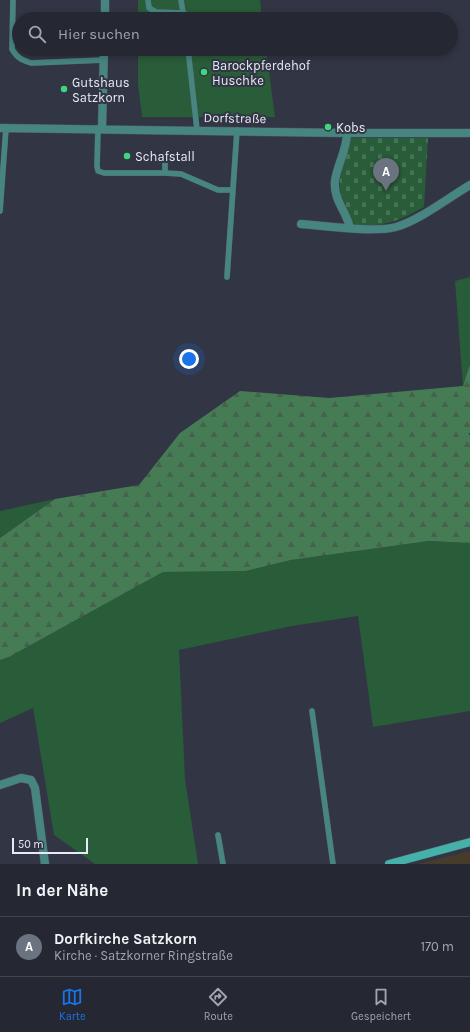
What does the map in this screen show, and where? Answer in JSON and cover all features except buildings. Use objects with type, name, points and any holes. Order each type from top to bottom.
[{"type":"street","points":[[105,0],[105,12]]},
{"type":"street","points":[[100,128],[104,56]]},
{"type":"street","name":"Dorfstraße","points":[[3,128],[100,128],[347,133],[470,133]]},
{"type":"street","points":[[347,133],[347,143],[335,182],[338,202],[348,219],[350,228]]},
{"type":"street","points":[[301,224],[350,228],[396,227],[419,216],[470,185]]},
{"type":"street","points":[[0,785],[21,778],[31,780],[35,788],[45,864]]},
{"type":"street","points":[[389,864],[470,842]]},
{"type":"lane","points":[[13,0],[13,12]]},
{"type":"lane","points":[[148,0],[149,8],[156,12]]},
{"type":"lane","points":[[181,0],[183,12]]},
{"type":"lane","points":[[17,56],[22,60],[31,63],[104,60]]},
{"type":"lane","points":[[189,56],[197,130]]},
{"type":"lane","points":[[0,211],[3,128]]},
{"type":"lane","points":[[100,128],[97,166],[98,171],[104,173],[122,174],[181,174],[218,190],[234,190]]},
{"type":"lane","points":[[227,276],[237,130]]},
{"type":"lane","points":[[165,155],[165,173]]},
{"type":"lane","points":[[312,711],[333,864]]},
{"type":"lane","points":[[218,835],[223,864]]},
{"type":"shaded area","points":[[470,851],[470,864],[418,864]]},
{"type":"green space","name":"Barockpferdehof Huschke","points":[[138,0],[260,0],[261,12],[138,12]]},
{"type":"green space","name":"Barockpferdehof Huschke","points":[[138,56],[267,56],[275,117],[142,117],[138,84]]},
{"type":"green space","points":[[351,138],[428,138],[424,207],[407,216],[384,224],[355,225],[347,212],[340,191],[341,173]]},
{"type":"green space","points":[[470,277],[470,364],[463,386],[455,281]]},
{"type":"green space","points":[[470,364],[470,433],[468,433],[470,435],[470,543],[429,541],[291,560],[246,571],[163,572],[9,657],[0,660],[0,538],[55,499],[139,485],[180,433],[240,391],[329,398],[463,386]]},
{"type":"green space","points":[[55,499],[0,538],[0,511]]},
{"type":"green space","points":[[429,541],[470,543],[470,711],[373,727],[358,616],[292,626],[179,650],[185,779],[198,864],[95,864],[54,835],[33,708],[0,723],[0,660],[9,657],[163,572],[246,571],[291,560]]},
{"type":"place","name":"Barockpferdehof Huschke","points":[[204,72]]},
{"type":"place","name":"Gutshaus Satzkorn","points":[[64,89]]},
{"type":"place","name":"Kobs","points":[[328,127]]},
{"type":"place","name":"Schafstall","points":[[127,156]]},
{"type":"place","name":"Dorfkirche Satzkorn","points":[[386,191]]}]
